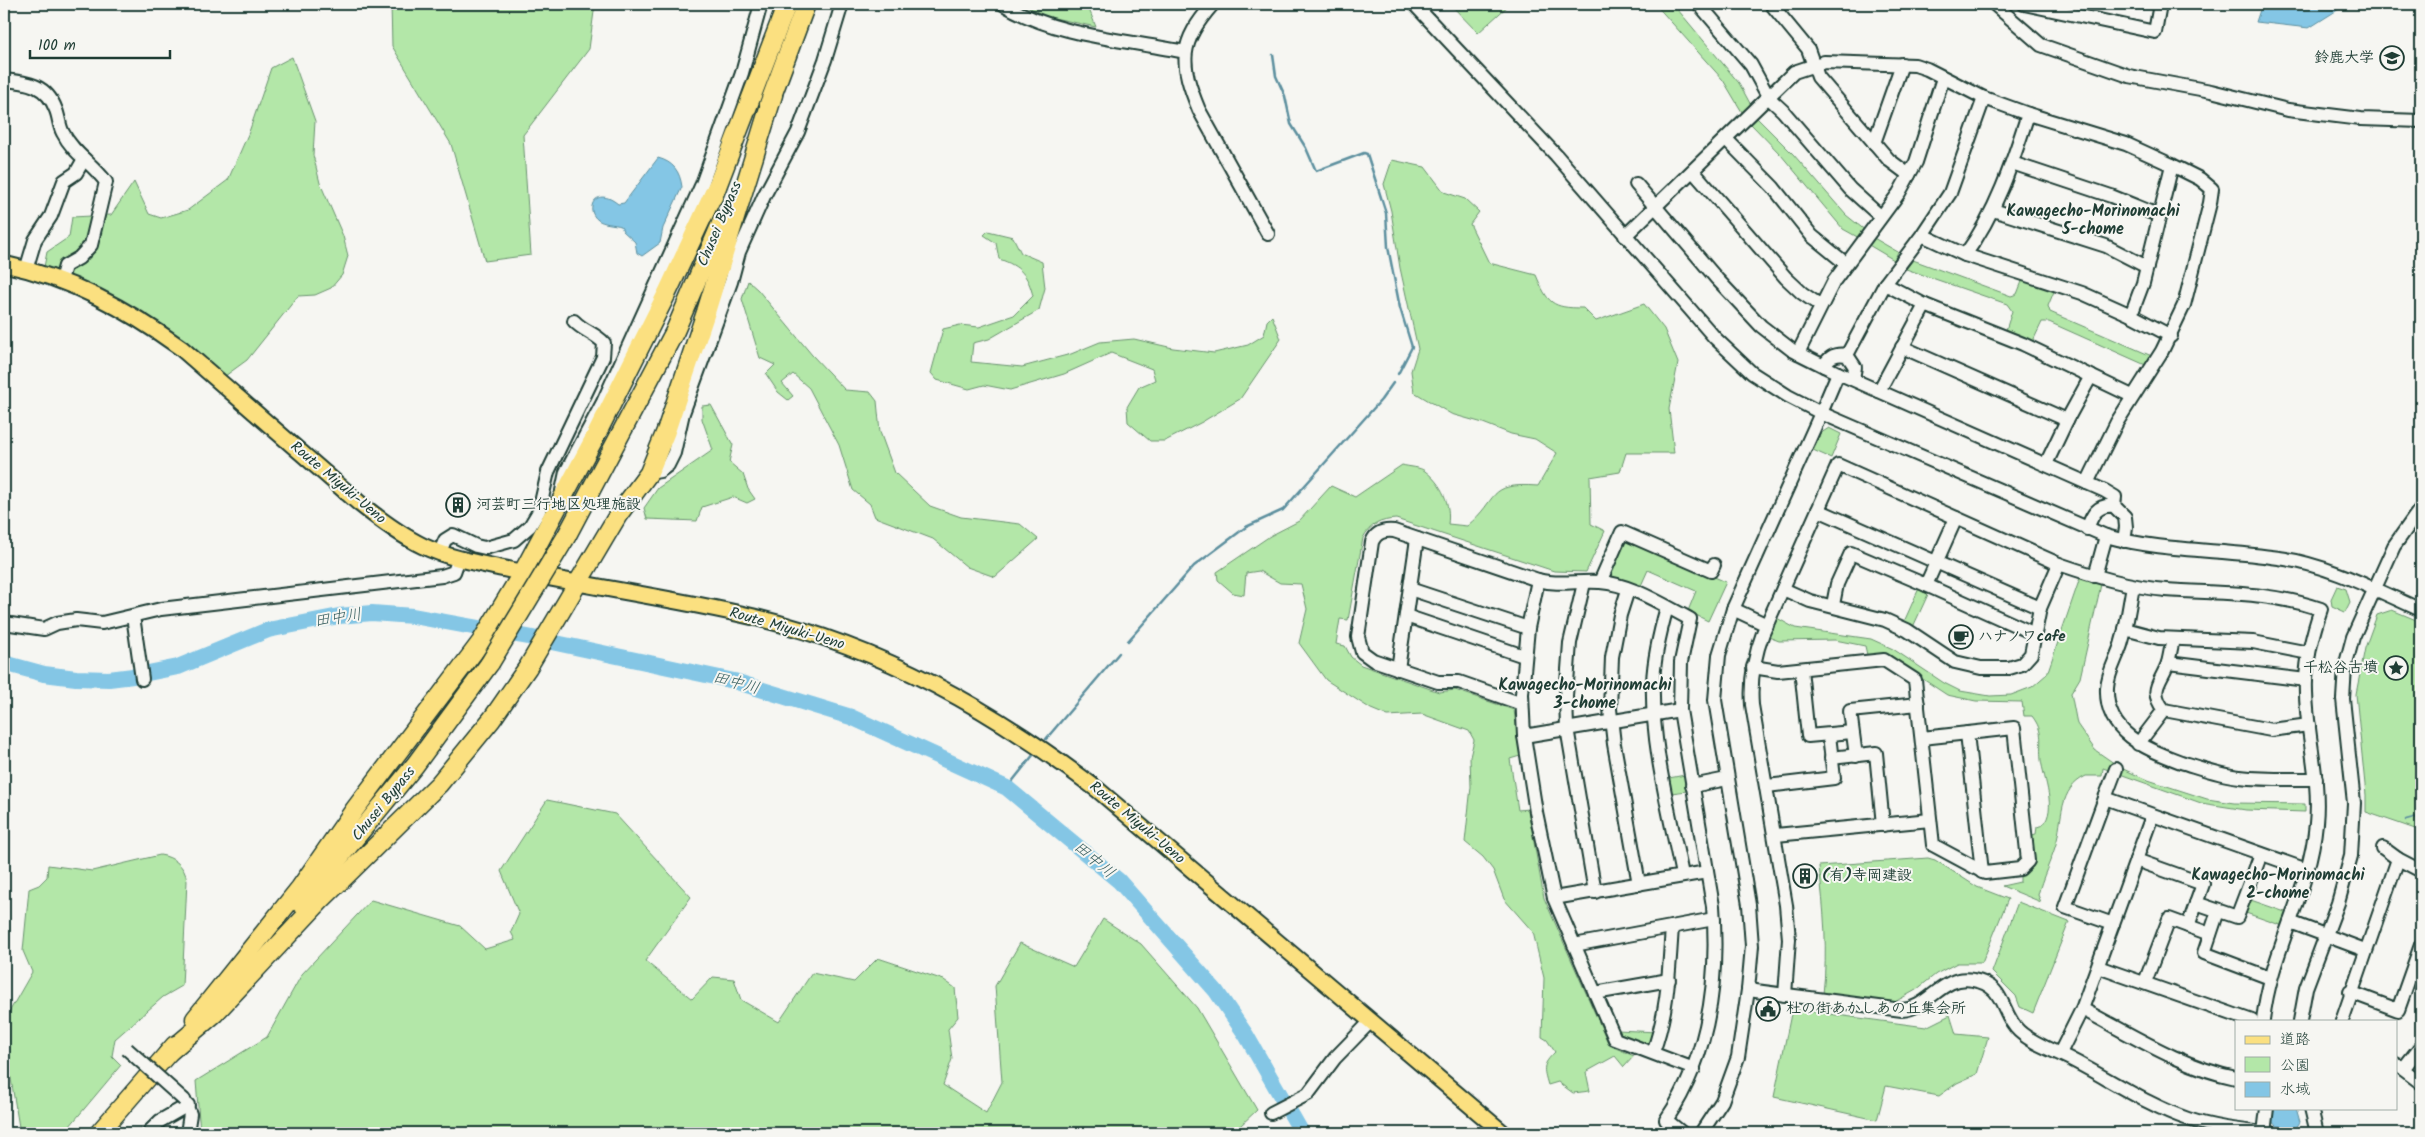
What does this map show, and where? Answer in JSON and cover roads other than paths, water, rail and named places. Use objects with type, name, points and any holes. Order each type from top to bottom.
[{"type":"highway","name":"Chusei Bypass","points":[[619,437],[676,298],[787,4]]},
{"type":"highway","name":"Chusei Bypass","points":[[99,1133],[168,1053],[263,949],[382,808],[490,663],[566,537],[675,331],[713,244],[773,95],[806,4]]},
{"type":"highway","points":[[168,1053],[214,1014],[320,901],[439,784],[492,719],[528,667],[618,515],[649,473],[666,431],[706,312],[773,95]]},
{"type":"highway","points":[[168,1053],[300,888],[355,809],[481,642],[561,503],[667,294],[717,186]]},
{"type":"main road","name":"Route Miyuki-Ueno","points":[[4,264],[61,280],[135,316],[181,348],[373,514],[423,546],[459,558],[578,584],[722,610],[797,629],[882,659],[986,711],[1046,750],[1098,790],[1503,1133]]},
{"type":"street","points":[[561,503],[566,472],[603,402],[702,184],[742,73],[761,4]]},
{"type":"street","points":[[649,473],[660,471],[668,465],[674,453],[683,413],[731,282],[739,252],[764,196],[798,132],[826,60],[842,4]]},
{"type":"street","points":[[1003,4],[1039,22],[1064,29],[1185,52]]},
{"type":"street","points":[[1212,4],[1189,36],[1185,52],[1190,89],[1198,110],[1268,234]]},
{"type":"street","points":[[1414,4],[1556,155],[1708,332],[1735,358],[1772,386],[1821,413],[2106,536],[2149,546],[2281,558],[2314,566],[2374,589],[2421,610]]},
{"type":"street","points":[[1699,4],[1751,65],[1769,98],[1850,189],[1880,216]]},
{"type":"street","points":[[1771,4],[1808,49],[1818,76],[1889,160],[1909,175]]},
{"type":"street","points":[[1994,4],[2040,45],[2129,76],[2211,90],[2294,111],[2361,119],[2421,122]]},
{"type":"street","points":[[2024,4],[2155,32],[2160,4]]},
{"type":"street","points":[[1625,236],[1794,72],[1812,64],[1824,62],[1902,64],[1927,69],[1984,98],[2028,114],[2126,144],[2207,183],[2212,193],[2190,285],[2171,336],[2132,396],[2087,483]]},
{"type":"street","points":[[1874,143],[1902,64]]},
{"type":"street","points":[[1798,353],[1845,263],[1899,193],[1909,175],[1928,131],[1944,78]]},
{"type":"street","points":[[4,80],[30,83],[45,91],[56,109],[63,132],[84,159],[96,168],[106,182],[91,245],[79,258],[65,266],[61,280]]},
{"type":"street","points":[[1848,355],[1885,284],[1940,210],[1954,183],[1984,98]]},
{"type":"street","points":[[1966,255],[1993,210],[2012,163],[2028,114]]},
{"type":"street","points":[[1726,139],[1773,187],[1812,236],[1845,263]]},
{"type":"street","points":[[26,270],[35,240],[50,216],[64,181],[76,173],[84,159]]},
{"type":"street","points":[[2012,163],[2111,196],[2160,216]]},
{"type":"street","points":[[2131,315],[2147,267],[2172,166]]},
{"type":"street","points":[[1693,171],[1786,278],[1802,293],[1821,306]]},
{"type":"street","points":[[1636,184],[1761,326],[1798,353],[1853,380],[2087,483],[2115,497],[2114,506]]},
{"type":"street","points":[[1993,210],[2106,246],[2147,267]]},
{"type":"street","points":[[1922,235],[1966,255],[2082,293],[2131,315],[2171,336]]},
{"type":"street","points":[[1885,284],[1925,305],[2023,344],[2132,396]]},
{"type":"street","points":[[1880,391],[1925,305]]},
{"type":"street","points":[[440,552],[445,540],[453,535],[476,546],[486,548],[514,540],[530,526],[539,511],[548,472],[603,357],[604,343],[598,337],[582,330],[574,321]]},
{"type":"street","points":[[1902,347],[2067,420]]},
{"type":"street","points":[[1824,366],[1831,357],[1840,354],[1848,355]]},
{"type":"street","points":[[1848,355],[1855,366],[1853,380]]},
{"type":"street","points":[[1701,1133],[1722,1101],[1732,1076],[1740,1043],[1748,990],[1752,932],[1715,700],[1719,655],[1733,609],[1838,373]]},
{"type":"street","points":[[2046,464],[2091,376]]},
{"type":"street","points":[[1785,995],[1788,921],[1776,835],[1750,688],[1753,666],[1767,625],[1838,465],[2059,564],[2095,576],[2133,586],[2166,590],[2262,594],[2321,609],[2309,654],[2306,680],[2309,725],[2316,779],[2316,824],[2307,870],[2270,978],[2263,1020]]},
{"type":"street","points":[[2087,529],[2096,510],[2104,506],[2114,506],[2125,517],[2127,524],[2124,541]]},
{"type":"street","points":[[2300,1020],[2306,988],[2338,904],[2351,856],[2354,822],[2352,773],[2343,699],[2345,667],[2353,638],[2394,546],[2421,508]]},
{"type":"street","points":[[1818,510],[2040,608]]},
{"type":"street","points":[[1926,585],[1956,518]]},
{"type":"street","points":[[1522,704],[1459,682],[1438,682],[1366,656],[1358,641],[1372,542],[1378,534],[1389,530],[1549,583],[1584,584],[1600,582],[1628,590],[1690,619],[1681,662],[1680,710],[1714,919],[1715,952],[1706,1025],[1694,1069],[1681,1098],[1666,1120],[1682,1133]]},
{"type":"street","points":[[1600,582],[1622,532],[1711,571],[1714,565]]},
{"type":"street","points":[[2095,576],[2106,536]]},
{"type":"street","points":[[1398,669],[1417,539]]},
{"type":"street","points":[[1833,605],[1837,584],[1851,553],[2036,634]]},
{"type":"street","points":[[4,623],[44,629],[64,621],[76,620],[102,623],[161,609],[442,576],[454,572],[459,558]]},
{"type":"street","points":[[1783,589],[1810,601],[1833,605],[1885,620],[1907,630],[1955,662],[1981,668],[2009,668],[2022,664],[2031,654],[2040,608],[2059,564]]},
{"type":"street","points":[[1538,580],[1524,656],[1522,704],[1524,736],[1536,812],[1554,898],[1615,1040],[1653,1052],[1694,1069]]},
{"type":"street","points":[[1584,584],[1575,615],[1568,660],[1567,728],[1595,892]]},
{"type":"street","points":[[2133,586],[2125,629],[2111,667],[2107,689],[2108,702],[2120,728],[2146,749],[2220,775],[2250,778],[2316,779]]},
{"type":"street","points":[[1410,589],[1528,628]]},
{"type":"street","points":[[1628,590],[1620,615],[1612,658],[1611,720],[1639,884]]},
{"type":"street","points":[[1667,607],[1656,652],[1653,682],[1653,713],[1682,875]]},
{"type":"street","points":[[1733,609],[1767,625]]},
{"type":"street","points":[[133,616],[142,678]]},
{"type":"street","points":[[1406,616],[1524,656]]},
{"type":"street","points":[[2125,629],[2173,640],[2253,642],[2309,654]]},
{"type":"street","points":[[2173,640],[2168,664],[2156,688],[2157,698],[2164,710],[2271,730],[2309,725]]},
{"type":"street","points":[[1753,666],[1778,671],[1884,660],[1915,680],[1933,845],[1982,872],[2020,869],[2028,862],[2014,728],[1922,738]]},
{"type":"street","points":[[2168,664],[2306,680]]},
{"type":"street","points":[[1801,669],[1808,736],[1852,732]]},
{"type":"street","points":[[1856,756],[1850,712],[1918,704]]},
{"type":"street","points":[[1524,736],[1680,710]]},
{"type":"street","points":[[2138,744],[2164,710]]},
{"type":"street","points":[[1968,733],[1982,872]]},
{"type":"street","points":[[1767,786],[1834,778],[1828,734]]},
{"type":"street","points":[[1832,758],[1876,753],[1883,825]]},
{"type":"street","points":[[2113,924],[2065,907],[2116,769]]},
{"type":"street","points":[[1692,786],[1728,780]]},
{"type":"street","points":[[2105,798],[2307,870]]},
{"type":"street","points":[[2060,1053],[2082,1009],[2152,816]]},
{"type":"street","points":[[1776,835],[1930,820]]},
{"type":"street","points":[[2383,848],[2398,859],[2421,871]]},
{"type":"street","points":[[2196,903],[2237,917],[2261,854]]},
{"type":"street","points":[[2342,1020],[2350,992],[2398,859]]},
{"type":"street","points":[[2136,860],[2203,884],[2188,926]]},
{"type":"street","points":[[1554,898],[1707,872]]},
{"type":"street","points":[[2218,911],[2204,953],[2270,978]]},
{"type":"street","points":[[1574,945],[1714,919]]},
{"type":"street","points":[[2145,982],[2169,919],[2210,934]]},
{"type":"street","points":[[2290,922],[2365,950]]},
{"type":"street","points":[[1653,1052],[1660,1032],[1668,980],[1672,927]]},
{"type":"street","points":[[2350,992],[2398,1010],[2421,945]]},
{"type":"street","points":[[2098,967],[2249,1020]]},
{"type":"street","points":[[1595,993],[1668,980]]},
{"type":"street","points":[[1748,990],[1908,1010],[1923,1003],[1946,983],[1973,980],[1984,983],[1999,995],[2019,1031],[2060,1053],[2187,1119],[2227,1129],[2270,1133]]},
{"type":"street","points":[[2082,1009],[2182,1061],[2204,1070],[2235,1078]]},
{"type":"street","points":[[1271,1113],[1308,1094],[1335,1058],[1371,1021]]},
{"type":"street","points":[[2421,1046],[2400,1066],[2421,1083]]},
{"type":"street","points":[[127,1049],[186,1103],[190,1114],[187,1133]]},
{"type":"street","points":[[148,1133],[186,1103]]},
{"type":"street","points":[[2264,1133],[2267,1110]]},
{"type":"street","points":[[2311,1110],[2316,1133]]},
{"type":"water","points":[[2262,4],[2347,4],[2309,28],[2256,22]]},
{"type":"water","points":[[658,158],[668,162],[675,168],[680,176],[682,187],[663,228],[660,243],[642,256],[637,253],[635,242],[623,231],[621,226],[598,220],[594,216],[592,206],[594,201],[603,197],[618,204],[624,203]]},
{"type":"water","points":[[2273,1110],[2297,1110],[2300,1122],[2296,1128],[2276,1126],[2271,1120]]},
{"type":"waterway","points":[[1273,55],[1276,76],[1285,96],[1291,124],[1306,148],[1316,171],[1364,153],[1367,154],[1386,213],[1388,247],[1400,308],[1412,347],[1398,374]]},
{"type":"waterway","points":[[1128,641],[1194,566],[1246,527],[1283,510],[1381,400],[1393,383]]},
{"type":"waterway","name":"田中川","points":[[4,663],[44,674],[76,678],[109,679],[133,676],[178,667],[268,630],[339,616],[372,613],[413,616],[528,637],[734,681],[851,717],[1007,788],[1119,881],[1216,991],[1246,1035],[1302,1133]]},
{"type":"waterway","points":[[1046,739],[1119,653]]},
{"type":"waterway","points":[[1007,788],[1034,754]]},
{"type":"waterway","points":[[2406,820],[2421,816]]},
{"type":"place","name":"鈴鹿大学","points":[[2392,58]]},
{"type":"place","name":"河芸町三行地区処理施設","points":[[458,505]]},
{"type":"place","name":"ハナノワcafe","points":[[1961,637]]},
{"type":"place","name":"千松谷古墳","points":[[2396,668]]},
{"type":"place","name":"(有)寺岡建設","points":[[1805,876]]},
{"type":"place","name":"杜の街あかしあの丘集会所","points":[[1768,1009]]},
{"type":"district","name":"Kawagecho-Morinomachi 5-chome","points":[[2093,220]]},
{"type":"district","name":"Kawagecho-Morinomachi 3-chome","points":[[1585,694]]},
{"type":"district","name":"Kawagecho-Morinomachi 2-chome","points":[[2278,884]]}]
